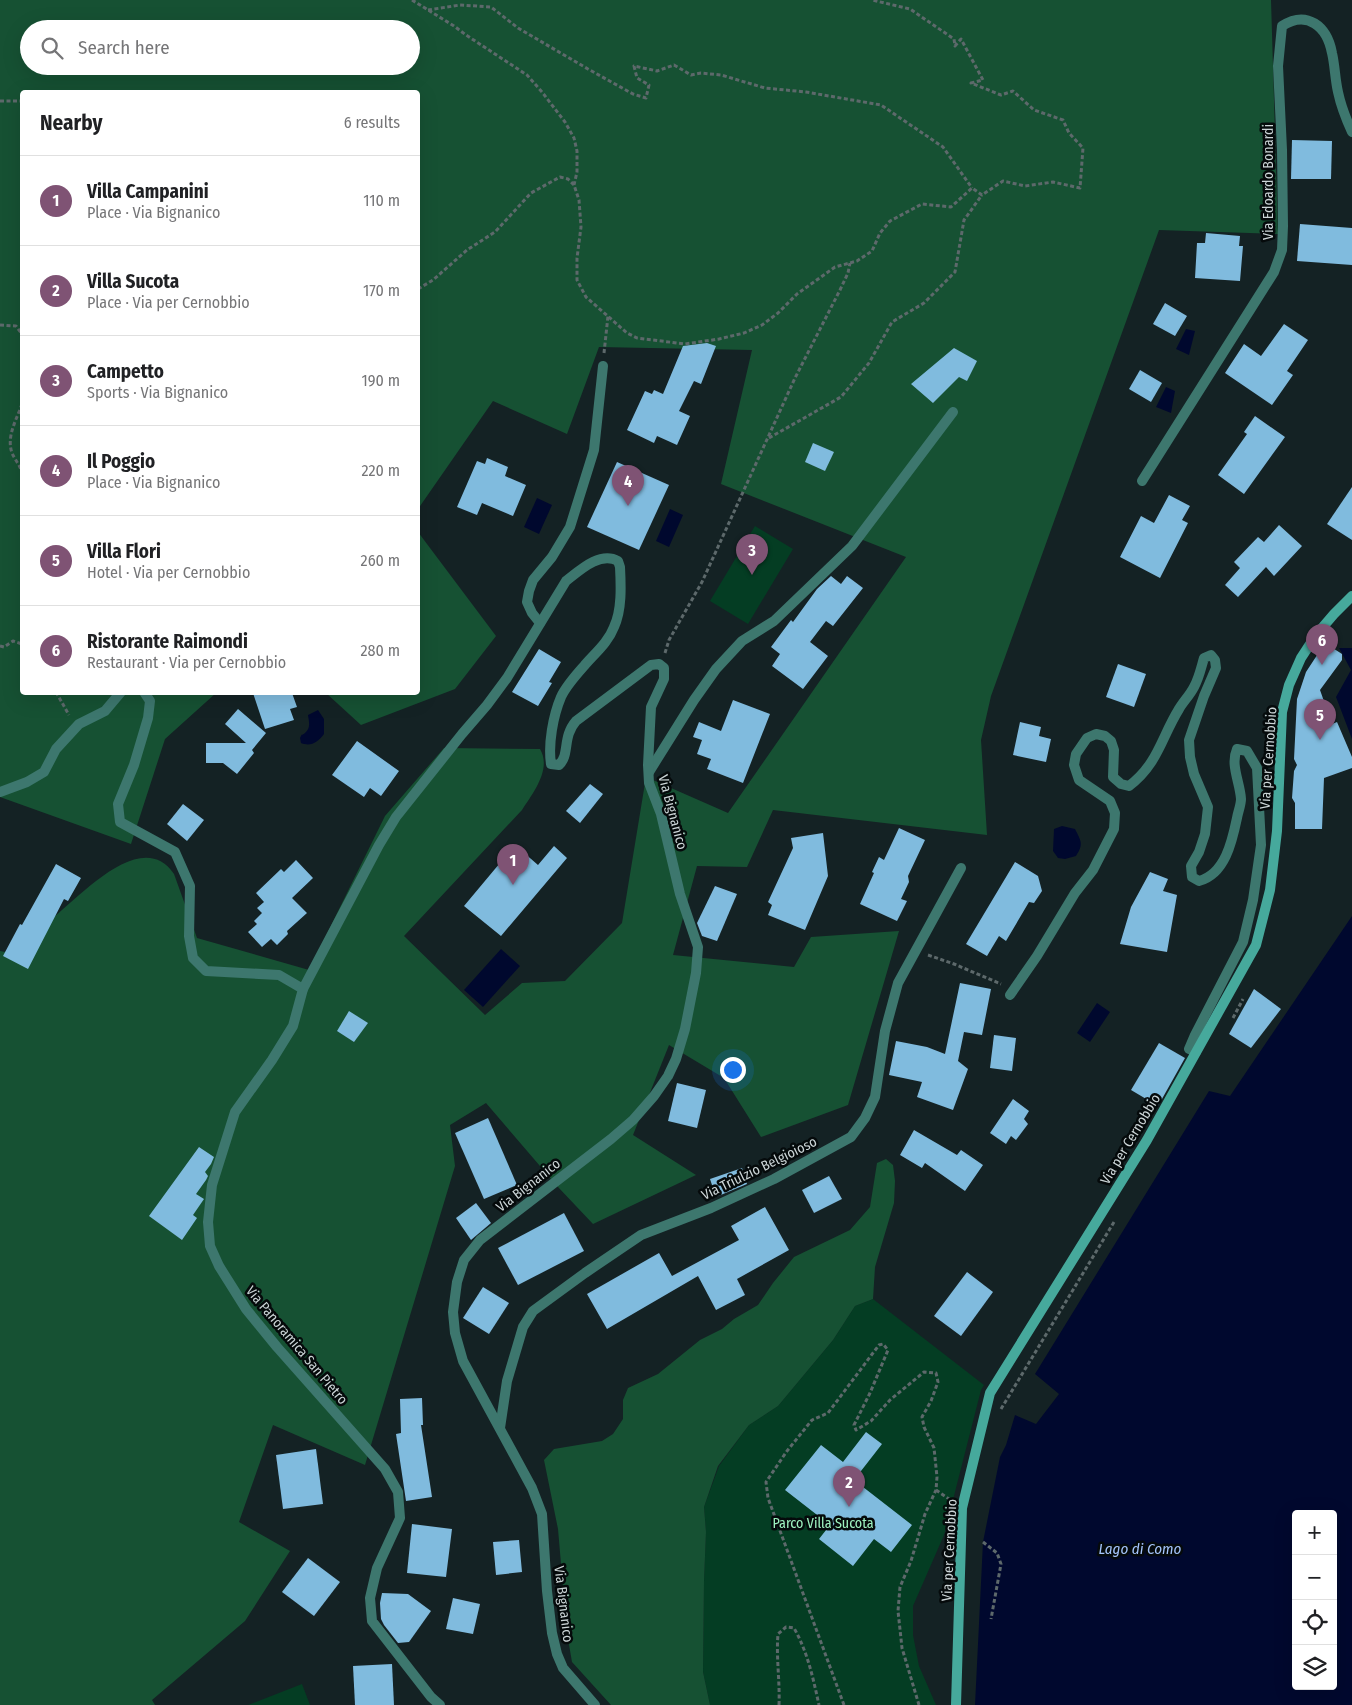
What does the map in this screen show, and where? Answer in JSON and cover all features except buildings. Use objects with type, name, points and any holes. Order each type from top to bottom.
[{"type":"main road","name":"Via per Cernobbio","points":[[956,1705],[962,1508],[990,1394],[1147,1140],[1256,945],[1270,890],[1277,832],[1282,712],[1289,685],[1301,658],[1316,635],[1352,596]]},
{"type":"street","name":"Via Edoardo Bonardi","points":[[1142,482],[1274,272],[1282,250],[1279,43],[1282,26],[1292,20],[1306,18],[1316,24],[1326,37],[1332,52],[1334,78],[1341,106],[1352,132]]},
{"type":"street","points":[[540,623],[532,613],[528,602],[529,591],[533,580],[552,557],[570,527],[594,450],[603,366]]},
{"type":"street","points":[[648,773],[716,669],[742,641],[774,620],[852,546],[953,412]]},
{"type":"street","points":[[146,695],[150,701],[148,718],[134,765],[118,804],[120,822],[175,852],[190,886],[189,936],[194,958],[206,971],[279,975],[303,989],[379,845],[396,817],[487,705],[506,678],[566,581],[577,572],[603,557],[613,558],[618,561],[621,577],[618,610],[614,628],[602,646],[562,695],[556,711],[552,735],[550,757],[552,764],[559,764],[564,760],[569,729],[576,721],[651,665],[659,664],[664,668]]},
{"type":"street","points":[[1011,994],[1037,956],[1075,893],[1093,870],[1114,829],[1115,813],[1110,802],[1079,780],[1074,764],[1076,754],[1087,738],[1096,734],[1105,736],[1111,742],[1114,750],[1114,777],[1121,784],[1129,786],[1140,778],[1160,749],[1178,710],[1196,683],[1204,658],[1211,656],[1215,660],[1216,668],[1189,740],[1194,774],[1208,807],[1205,834],[1191,866],[1192,877],[1198,881],[1209,878],[1227,853],[1235,831],[1241,802],[1240,786],[1235,764],[1237,749],[1247,751],[1257,768],[1261,845],[1253,900],[1243,942],[1195,1035],[1190,1049],[1196,1052]]},
{"type":"street","name":"Via Bignanico","points":[[594,1705],[563,1668],[557,1654],[552,1633],[547,1591],[542,1514],[532,1488],[463,1361],[455,1334],[453,1312],[457,1282],[464,1260],[480,1240],[633,1120],[654,1096],[668,1076],[676,1059],[685,1029],[696,973],[698,947],[680,894],[661,814],[649,783],[651,707],[664,679],[664,668]]},
{"type":"street","points":[[0,792],[27,782],[44,772],[56,749],[79,724],[105,711],[118,695]]},
{"type":"street","name":"Via Triulzio Belgioioso","points":[[500,1428],[506,1381],[523,1327],[533,1311],[642,1235],[712,1208],[774,1179],[851,1137],[865,1118],[875,1098],[885,1031],[898,983],[961,868]]},
{"type":"street","name":"Via Panoramica San Pietro","points":[[303,989],[293,1026],[272,1060],[235,1112],[212,1185],[208,1222],[210,1246],[219,1266],[246,1309],[277,1347],[385,1469],[398,1492],[400,1518],[377,1568],[370,1598],[372,1621],[440,1705]]},
{"type":"path","points":[[412,0],[527,75],[542,92],[565,122],[574,138],[577,151],[574,185]]},
{"type":"path","points":[[768,438],[841,397],[869,363],[892,322],[924,303],[955,272],[964,220],[982,195],[1003,181],[1025,186],[1053,182],[1080,188],[1083,148],[1069,133],[1063,120],[1034,110],[1013,91],[1001,96],[972,83],[983,80],[961,39],[955,46],[954,39],[910,9],[872,0]]},
{"type":"path","points":[[428,10],[460,4],[491,8],[518,28],[588,70],[633,94],[646,98],[649,85],[637,78],[634,66],[657,71],[674,65],[692,75],[701,73],[720,75],[766,88],[806,92],[881,105],[943,147],[972,188],[982,195]]},
{"type":"path","points":[[0,101],[20,101]]},
{"type":"path","points":[[420,288],[434,280],[467,250],[495,232],[531,193],[560,177],[568,178],[574,185],[579,200],[581,227],[577,258],[577,280],[586,297],[626,333],[637,338],[685,344],[719,339],[744,333],[762,324],[778,313],[797,294],[835,266],[857,261],[872,251],[880,233],[890,221],[922,204],[951,206],[972,188]]},
{"type":"path","points":[[664,668],[664,654],[669,640],[702,582],[795,378],[848,273],[850,263]]},
{"type":"path","points":[[603,366],[608,316]]},
{"type":"path","points":[[0,325],[16,326],[20,331]]},
{"type":"path","points":[[20,409],[9,439],[12,454],[20,466]]},
{"type":"path","points":[[0,646],[4,647],[13,641],[20,643]]},
{"type":"path","points":[[58,695],[70,718],[79,724]]},
{"type":"path","points":[[916,950],[1006,986],[1011,994]]},
{"type":"path","points":[[844,1705],[768,1498],[766,1482],[812,1420],[828,1413],[879,1345],[883,1344],[888,1350],[854,1425],[856,1430],[871,1421],[890,1400],[924,1372],[936,1373],[938,1382],[931,1401],[922,1417],[924,1427],[934,1448],[937,1478],[936,1490],[925,1514],[911,1560],[900,1587],[898,1611],[902,1648],[919,1705]]},
{"type":"path","points":[[983,1542],[997,1553],[1001,1564],[991,1619]]},
{"type":"path","points":[[778,1705],[780,1683],[776,1654],[778,1634],[786,1627],[794,1628],[807,1656],[819,1705]]},
{"type":"green space","points":[[0,0],[1271,0],[1278,234],[1159,230],[991,696],[981,740],[987,835],[773,810],[747,867],[697,866],[673,955],[794,967],[811,937],[899,931],[848,1105],[761,1137],[724,1078],[669,1045],[633,1135],[696,1175],[593,1224],[558,1187],[486,1103],[450,1125],[455,1166],[365,1465],[273,1425],[239,1522],[290,1551],[245,1621],[152,1700],[155,1705],[0,1705],[0,951],[5,952],[37,930],[113,869],[130,861],[146,858],[161,861],[174,874],[197,938],[309,970],[385,816],[444,748],[540,749],[544,765],[540,781],[522,810],[404,936],[485,1015],[522,983],[565,981],[622,923],[646,777],[728,813],[906,557],[721,484],[752,350],[599,347],[567,434],[493,401],[420,506],[420,90],[20,90],[20,695],[214,695],[165,739],[131,844],[0,797]]},
{"type":"green space","points":[[755,526],[793,549],[748,624],[710,601]]},
{"type":"green space","points":[[420,535],[496,636],[455,689],[361,725],[328,695],[420,695]]},
{"type":"green space","points":[[886,1159],[893,1165],[895,1181],[894,1203],[875,1267],[873,1299],[855,1306],[833,1340],[778,1406],[749,1425],[718,1466],[704,1507],[706,1532],[703,1672],[710,1705],[611,1705],[572,1662],[567,1633],[558,1529],[544,1460],[554,1449],[602,1441],[613,1434],[623,1419],[623,1400],[628,1388],[658,1374],[700,1340],[722,1329],[734,1319],[758,1305],[794,1257],[850,1230],[870,1207],[877,1163]]},
{"type":"green space","name":"Parco Villa Sucota","points":[[873,1299],[984,1385],[981,1390],[944,1535],[913,1606],[913,1635],[919,1666],[936,1705],[710,1705],[703,1672],[706,1532],[704,1507],[719,1466],[749,1425],[778,1406],[833,1340],[855,1306]]},
{"type":"green space","points":[[302,1684],[310,1705],[248,1705]]},
{"type":"water","points":[[1186,329],[1195,331],[1189,355],[1176,349]]},
{"type":"water","points":[[1166,387],[1175,391],[1171,413],[1156,407]]},
{"type":"water","points":[[537,498],[552,505],[539,534],[524,527]]},
{"type":"water","points":[[670,509],[683,515],[669,547],[656,541]]},
{"type":"water","points":[[1339,648],[1352,648],[1352,739],[1336,697],[1351,670]]},
{"type":"water","points":[[318,710],[324,719],[324,734],[314,743],[301,743],[301,735],[309,727],[308,715]]},
{"type":"water","points":[[1062,826],[1075,829],[1081,842],[1076,856],[1065,859],[1058,858],[1053,851],[1054,829]]},
{"type":"water","name":"Lago di Como","points":[[1352,916],[1352,1705],[975,1705],[983,1542],[1000,1457],[1006,1445],[1015,1415],[1036,1424],[1059,1394],[1035,1374],[1209,1091],[1230,1096]]},
{"type":"water","points":[[501,949],[520,966],[483,1007],[464,990]]},
{"type":"water","points":[[1097,1003],[1110,1012],[1090,1042],[1077,1033]]},
{"type":"place","name":"Il Poggio","points":[[628,506]]},
{"type":"place","name":"Campetto","points":[[752,575]]},
{"type":"place","name":"Ristorante Raimondi","points":[[1322,665]]},
{"type":"place","name":"Villa Flori","points":[[1320,740]]},
{"type":"place","name":"Villa Campanini","points":[[513,885]]},
{"type":"place","name":"Villa Sucota","points":[[849,1507]]}]
